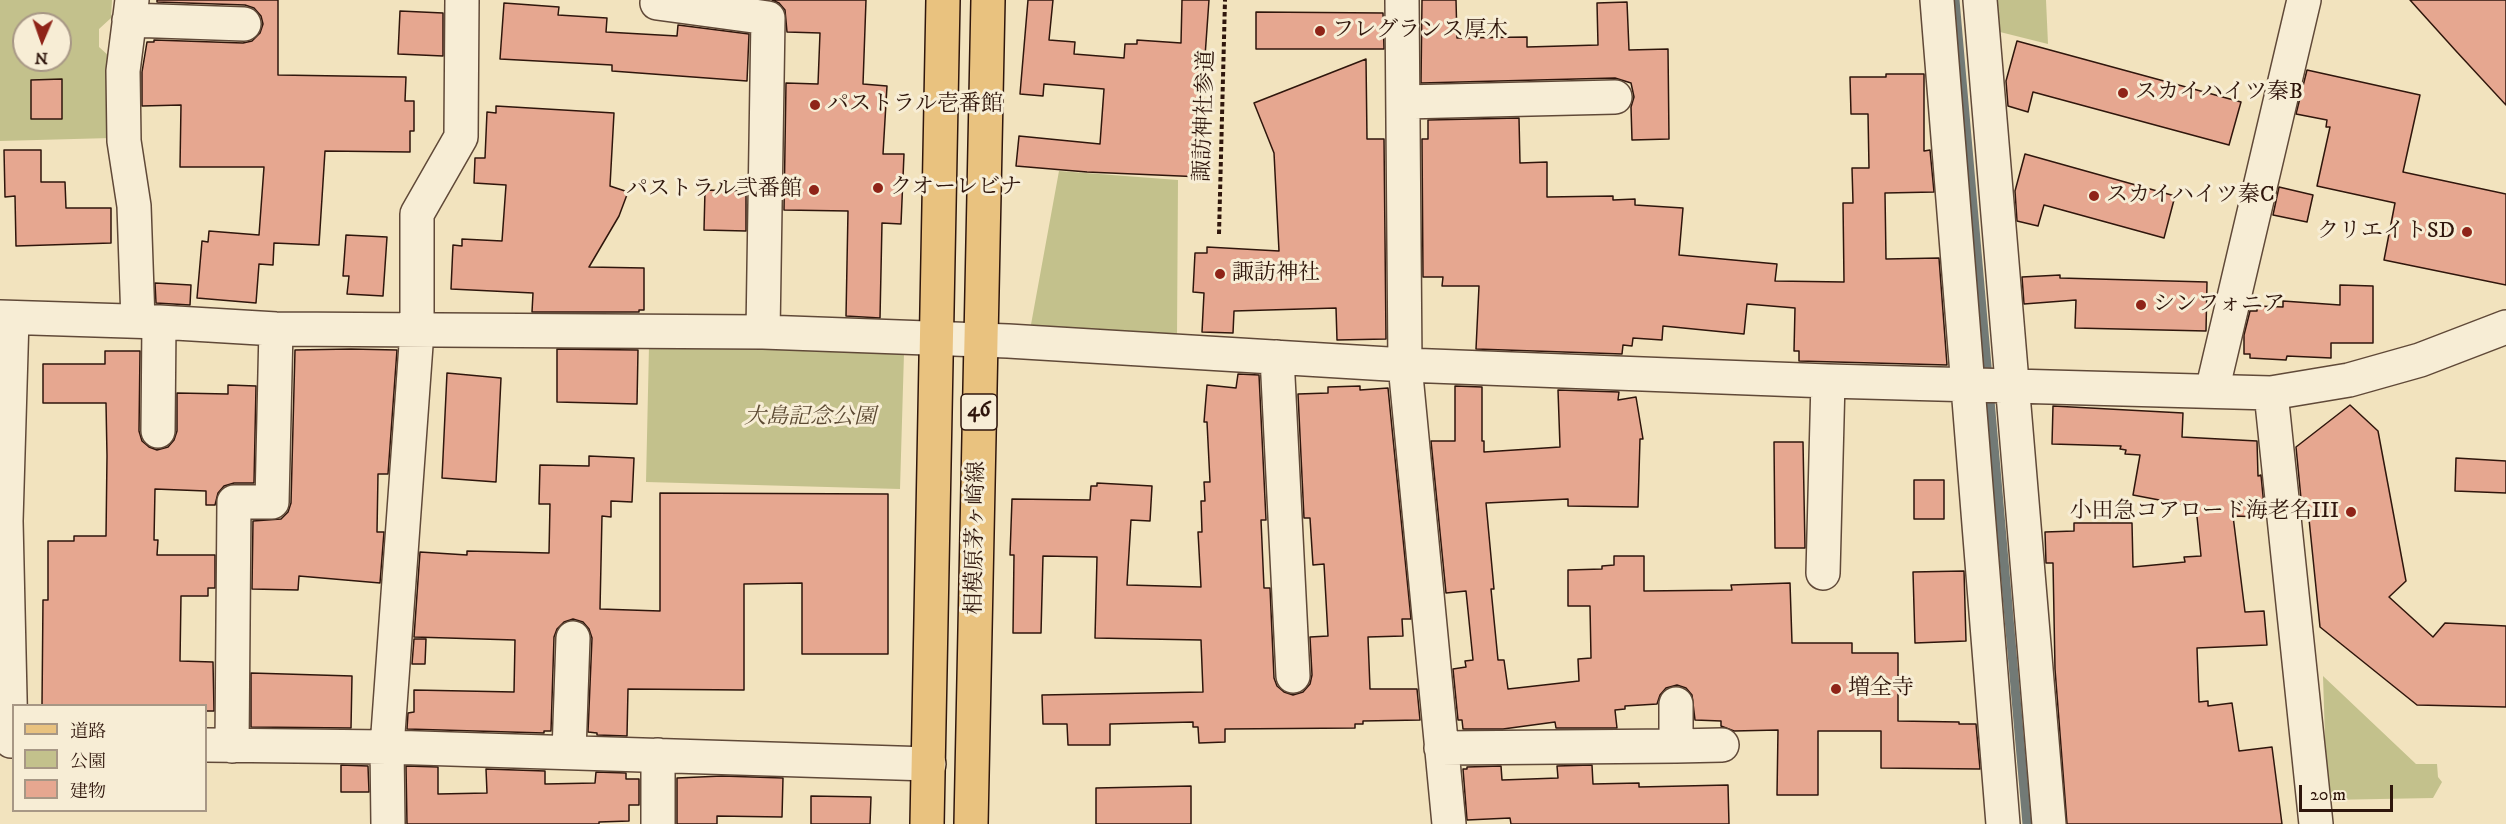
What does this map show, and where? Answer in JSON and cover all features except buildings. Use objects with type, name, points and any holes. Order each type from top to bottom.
[{"type":"main road","name":"相模原茅ヶ崎線","points":[[927,824],[943,0]]},
{"type":"main road","name":"相模原茅ヶ崎線","points":[[971,824],[988,0]]},
{"type":"street","points":[[388,824],[387,747],[417,331],[417,214],[461,137],[462,0]]},
{"type":"street","points":[[1402,0],[1405,365],[1449,824]]},
{"type":"street","points":[[1937,0],[2049,824]]},
{"type":"street","points":[[1980,0],[2003,824]]},
{"type":"street","points":[[2212,391],[2304,0]]},
{"type":"street","points":[[657,3],[768,18],[763,332]]},
{"type":"street","points":[[158,431],[148,322],[124,141],[123,71],[130,10],[244,24]]},
{"type":"street","points":[[1404,102],[1615,97]]},
{"type":"street","points":[[8,741],[6,318],[276,329],[763,332],[980,340],[1405,365],[1828,381],[2271,393],[2349,380],[2420,360],[2506,327]]},
{"type":"street","points":[[276,329],[272,502],[234,502],[219,746],[387,747],[929,764]]},
{"type":"street","points":[[1277,357],[1293,676]]},
{"type":"street","points":[[1823,573],[1828,381]]},
{"type":"street","points":[[2271,393],[2316,824]]},
{"type":"street","points":[[569,752],[573,638]]},
{"type":"street","points":[[1676,704],[1676,746]]},
{"type":"street","points":[[1441,748],[1722,745]]},
{"type":"street","points":[[658,755],[658,824]]},
{"type":"path","name":"諏訪神社参道","points":[[1219,234],[1226,0]]},
{"type":"green space","points":[[0,0],[112,0],[111,18],[99,29],[99,47],[109,56],[111,138],[0,141]]},
{"type":"green space","points":[[1990,0],[2046,0],[2048,44],[1992,30]]},
{"type":"green space","points":[[1059,171],[1178,180],[1177,337],[1030,330]]},
{"type":"green space","name":"大島記念公園","points":[[649,346],[904,353],[900,489],[646,482]]},
{"type":"green space","points":[[2323,676],[2416,764],[2437,764],[2438,777],[2442,782],[2433,798],[2327,800]]},
{"type":"waterway","points":[[1955,0],[2027,824]]},
{"type":"place","name":"フレグランス厚木","points":[[1320,31]]},
{"type":"place","name":"スカイハイツ秦B","points":[[2123,93]]},
{"type":"place","name":"パストラル壱番館","points":[[815,105]]},
{"type":"place","name":"クオーレビナ","points":[[878,188]]},
{"type":"place","name":"パストラル弐番館","points":[[814,190]]},
{"type":"place","name":"スカイハイツ秦C","points":[[2094,196]]},
{"type":"place","name":"クリエイトSD","points":[[2467,232]]},
{"type":"place","name":"諏訪神社","points":[[1220,274]]},
{"type":"place","name":"シンフォニア","points":[[2141,305]]},
{"type":"place","name":"小田急コアロード海老名III","points":[[2351,512]]},
{"type":"place","name":"増全寺","points":[[1836,689]]}]
